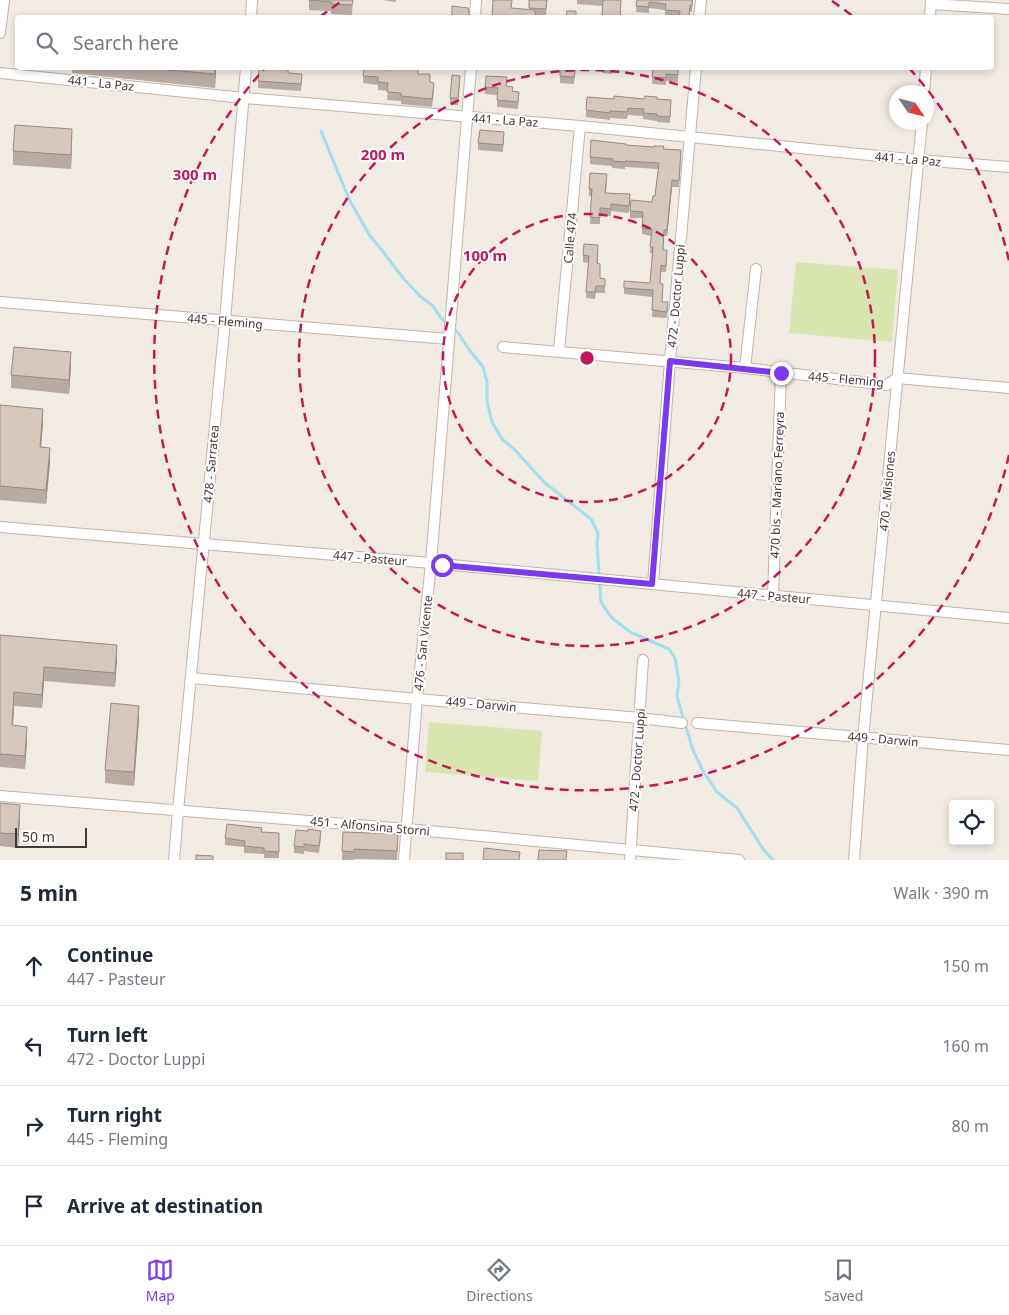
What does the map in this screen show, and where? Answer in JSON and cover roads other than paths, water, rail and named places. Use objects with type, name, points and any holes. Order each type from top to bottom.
[{"type":"street","points":[[0,33],[4,0]]},
{"type":"street","points":[[250,15],[252,0]]},
{"type":"street","points":[[475,15],[476,0]]},
{"type":"street","points":[[699,15],[701,0]]},
{"type":"street","points":[[930,15],[931,2],[1009,9]]},
{"type":"street","name":"478 - Sarratea","points":[[174,860],[246,70]]},
{"type":"street","points":[[468,117],[471,70]]},
{"type":"street","name":"472 - Doctor Luppi","points":[[652,584],[696,70]]},
{"type":"street","points":[[925,85],[926,70]]},
{"type":"street","name":"441 - La Paz","points":[[0,72],[244,98],[580,126],[919,160],[1009,167]]},
{"type":"street","name":"476 - San Vicente","points":[[404,860],[468,117]]},
{"type":"street","name":"Calle 474","points":[[559,351],[580,126]]},
{"type":"street","name":"470 - Misiones","points":[[854,860],[863,738],[921,130]]},
{"type":"street","points":[[745,368],[756,269]]},
{"type":"street","name":"445 - Fleming","points":[[0,302],[224,321],[449,337]]},
{"type":"street","name":"445 - Fleming","points":[[503,347],[745,368],[887,385],[897,378],[1009,388]]},
{"type":"street","name":"470 bis - Mariano Ferreyra","points":[[773,596],[781,373]]},
{"type":"street","name":"447 - Pasteur","points":[[0,528],[611,580],[1009,618]]},
{"type":"street","name":"472 - Doctor Luppi","points":[[630,855],[643,660]]},
{"type":"street","name":"449 - Darwin","points":[[191,678],[682,723]]},
{"type":"street","name":"449 - Darwin","points":[[697,723],[1009,750]]},
{"type":"street","name":"451 - Alfonsina Storni","points":[[0,796],[407,829],[630,855],[739,860]]},
{"type":"waterway","points":[[321,131],[349,199],[370,236],[403,278],[421,297],[433,306],[441,318],[448,324]]},
{"type":"waterway","points":[[453,328],[483,367],[487,382],[487,401],[492,422],[502,439],[515,450],[545,483],[591,519],[598,533],[601,602],[611,617],[630,632],[669,649],[675,658],[679,682],[677,696],[693,750],[703,771],[717,792],[737,808],[763,849],[773,860]]}]
